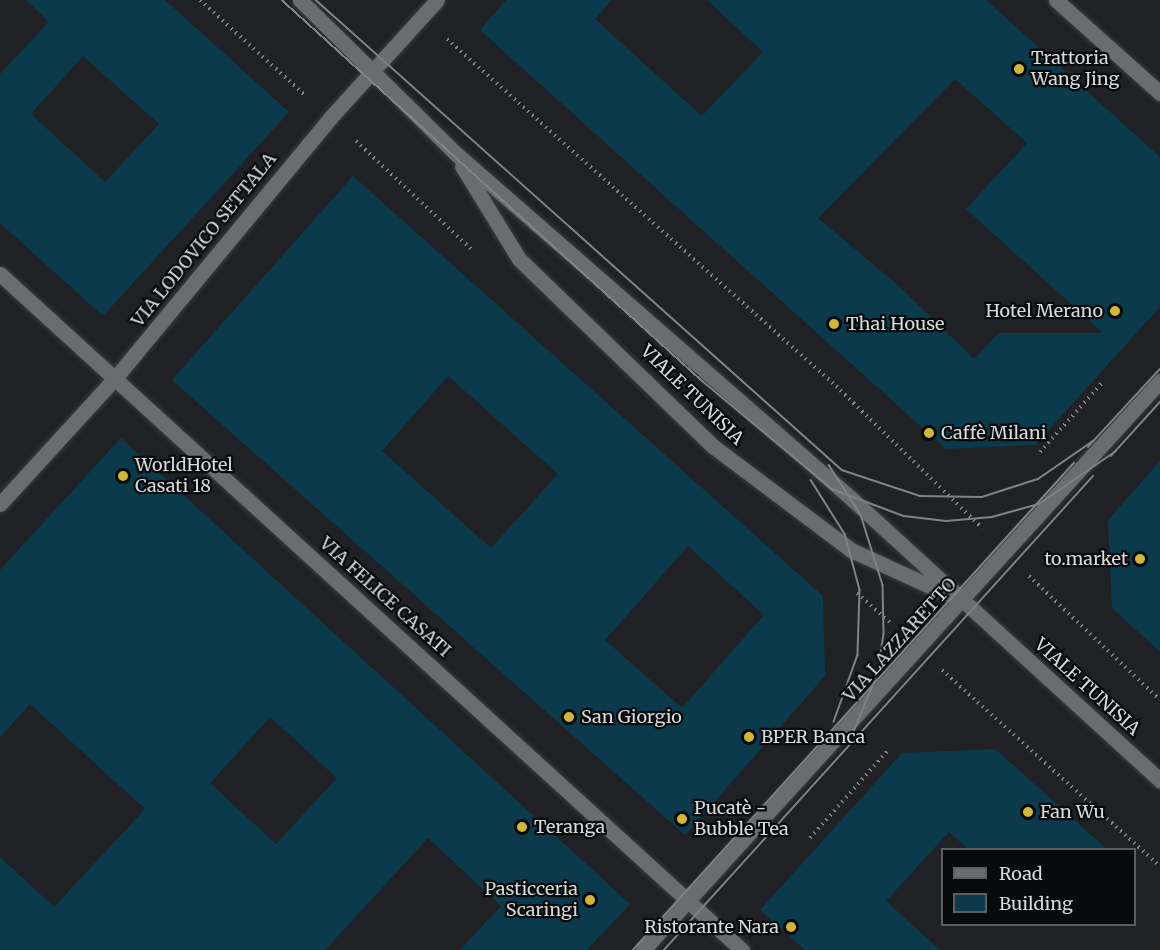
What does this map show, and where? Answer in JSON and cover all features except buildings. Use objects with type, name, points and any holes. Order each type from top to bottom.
[{"type":"street","name":"VIALE TUNISIA","points":[[300,0],[376,69],[454,152],[961,600],[1160,780]]},
{"type":"street","name":"VIA LODOVICO SETTALA","points":[[0,504],[116,378],[376,69],[437,0]]},
{"type":"street","points":[[1056,0],[1160,93]]},
{"type":"street","name":"VIALE TUNISIA","points":[[454,152],[519,259],[714,447],[851,550],[961,600]]},
{"type":"street","name":"VIA FELICE CASATI","points":[[0,274],[742,950]]},
{"type":"street","name":"VIA LAZZARETTO","points":[[643,950],[1160,381]]},
{"type":"path","points":[[200,0],[313,102]]},
{"type":"path","points":[[450,40],[920,465]]},
{"type":"path","points":[[1040,452],[1102,383]]},
{"type":"path","points":[[1053,600],[1160,700]]},
{"type":"path","points":[[957,684],[1160,866]]},
{"type":"path","points":[[810,838],[890,748]]},
{"type":"tram line","points":[[282,0],[699,378],[832,489],[904,516],[946,521],[992,517],[1039,504],[1116,451]]},
{"type":"tram line","points":[[316,0],[842,470],[920,496],[982,497],[1038,479],[1093,441]]},
{"type":"tram line","points":[[1088,447],[1160,369]]},
{"type":"tram line","points":[[1111,456],[1160,402]]},
{"type":"tram line","points":[[633,950],[1074,463]]},
{"type":"tram line","points":[[829,465],[861,515],[883,585],[884,634],[878,674],[853,734]]},
{"type":"tram line","points":[[664,950],[1093,476]]},
{"type":"tram line","points":[[811,480],[845,534],[860,590],[858,655],[834,722]]},
{"type":"place","name":"Trattoria Wang Jing","points":[[1019,69]]},
{"type":"place","name":"Hotel Merano","points":[[1115,311]]},
{"type":"place","name":"Thai House","points":[[834,324]]},
{"type":"place","name":"Caffè Milani","points":[[929,433]]},
{"type":"place","name":"WorldHotel Casati 18","points":[[123,476]]},
{"type":"place","name":"to.market","points":[[1140,559]]},
{"type":"place","name":"San Giorgio","points":[[569,717]]},
{"type":"place","name":"BPER Banca","points":[[749,737]]},
{"type":"place","name":"Fan Wu","points":[[1028,812]]},
{"type":"place","name":"Pucatè - Bubble Tea","points":[[682,819]]},
{"type":"place","name":"Teranga","points":[[522,827]]},
{"type":"place","name":"Pasticceria Scaringi","points":[[590,900]]},
{"type":"place","name":"Ristorante Nara","points":[[791,927]]}]
